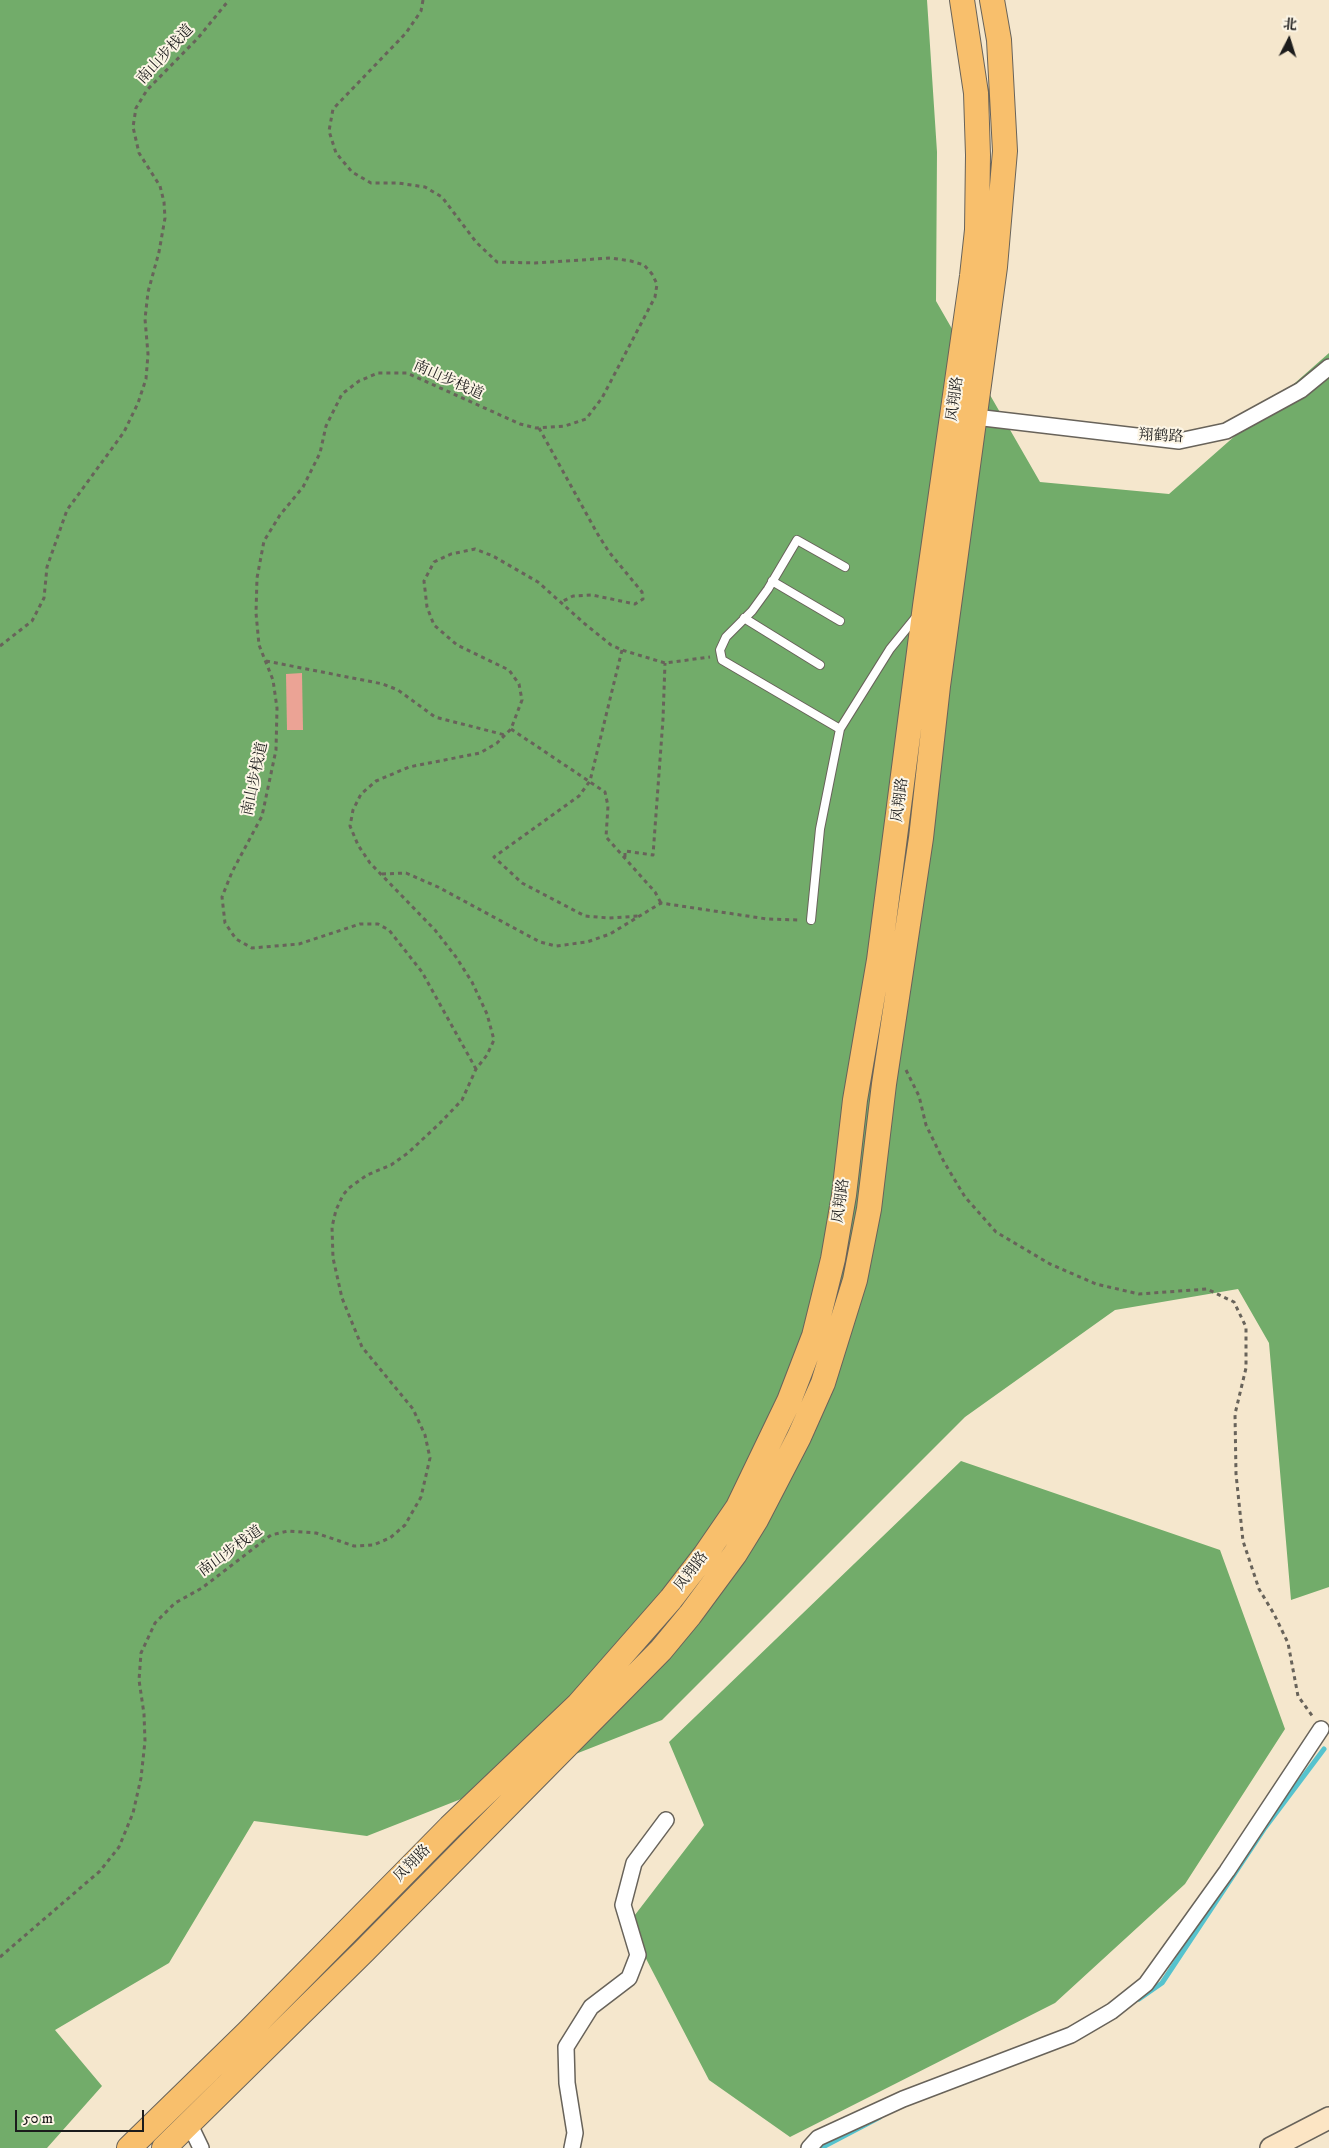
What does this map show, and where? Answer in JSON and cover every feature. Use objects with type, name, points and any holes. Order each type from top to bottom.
[{"type":"main road","name":"凤翔路","points":[[129,2148],[248,2032],[450,1827],[578,1705],[671,1600],[705,1555],[742,1498],[785,1410],[814,1336],[833,1259],[844,1195],[855,1100],[882,942],[925,606],[953,420],[977,230],[978,155],[976,93],[962,0]]},
{"type":"main road","name":"凤翔路","points":[[164,2148],[661,1650],[690,1615],[735,1554],[756,1520],[799,1437],[823,1383],[855,1280],[869,1209],[922,838],[938,686],[995,267],[1005,151],[999,40],[992,0]]},
{"type":"street","name":"翔鹤路","points":[[975,417],[1178,441],[1226,431],[1301,390],[1329,366]]},
{"type":"street","points":[[809,2148],[818,2138],[903,2099],[1070,2035],[1112,2011],[1146,1984],[1226,1871],[1321,1729]]},
{"type":"street","points":[[572,2148],[575,2133],[567,2083],[566,2047],[591,2007],[629,1978],[638,1955],[623,1905],[634,1863],[666,1820]]},
{"type":"street","points":[[1271,2148],[1329,2118]]},
{"type":"street","points":[[189,2123],[202,2148]]},
{"type":"lane","points":[[840,729],[722,660],[720,650],[726,638],[752,610],[797,540],[845,567]]},
{"type":"lane","points":[[772,581],[840,620]]},
{"type":"lane","points":[[812,920],[820,829],[840,729],[890,649],[925,606]]},
{"type":"lane","points":[[744,618],[820,665]]},
{"type":"path","name":"南山步栈道","points":[[0,646],[32,621],[44,598],[47,567],[66,510],[124,432],[138,403],[146,379],[148,354],[145,319],[148,292],[159,252],[165,218],[160,186],[139,153],[133,127],[136,108],[147,90],[198,38],[229,0]]},
{"type":"path","name":"南山步栈道","points":[[423,0],[421,11],[406,33],[333,109],[329,131],[336,153],[352,172],[371,183],[398,183],[425,187],[442,197],[476,242],[497,262],[535,263],[610,258],[632,261],[644,265],[657,284],[655,297],[602,398],[586,419],[565,426],[539,428],[520,424],[406,373],[378,373],[359,381],[342,394],[326,426],[320,453],[303,487],[280,515],[264,541],[257,578],[256,613],[259,645],[273,680],[277,708],[276,750],[262,816],[232,872],[222,897],[225,923],[236,939],[252,948],[299,944],[360,924],[378,924],[389,930],[422,972],[476,1069]]},
{"type":"path","points":[[539,428],[597,533],[609,552],[642,592],[643,599],[635,604],[592,595],[573,596],[562,602]]},
{"type":"path","name":"南山步栈道","points":[[0,1957],[100,1870],[118,1847],[133,1813],[141,1778],[145,1741],[144,1714],[139,1680],[141,1653],[155,1623],[175,1603],[202,1588],[272,1535],[288,1531],[316,1533],[354,1546],[373,1545],[390,1538],[405,1525],[421,1497],[430,1458],[425,1435],[413,1409],[362,1347],[342,1298],[332,1258],[332,1227],[336,1210],[349,1188],[367,1175],[391,1165],[440,1123],[462,1100],[476,1069],[494,1040],[487,1014],[472,982],[435,930],[381,874],[358,845],[350,826],[353,810],[361,794],[376,781],[409,767],[480,753],[497,743],[511,729],[522,700],[518,684],[509,670],[457,645],[434,624],[426,607],[424,581],[434,562],[451,554],[475,549],[513,567],[538,582],[605,640],[622,650],[665,663],[721,656]]},
{"type":"path","points":[[622,650],[590,781],[579,796],[494,857],[522,883],[585,916],[609,918],[640,916]]},
{"type":"path","points":[[265,660],[383,684],[398,690],[434,717],[505,734]]},
{"type":"path","points":[[625,858],[625,850],[653,855],[665,663]]},
{"type":"path","points":[[511,729],[605,792],[608,806],[606,837],[655,892],[660,903]]},
{"type":"path","points":[[381,874],[406,874],[414,877],[438,887],[540,942],[556,946],[573,945],[610,934],[660,903],[767,919],[812,920]]},
{"type":"path","points":[[890,1054],[910,1073],[919,1096],[926,1125],[944,1162],[965,1197],[996,1232],[1050,1264],[1096,1284],[1139,1294],[1207,1289],[1234,1302],[1246,1327],[1246,1368],[1235,1414],[1236,1474],[1243,1541],[1259,1589],[1288,1643],[1298,1696],[1321,1729]]},
{"type":"green space","points":[[0,0],[927,0],[937,152],[936,301],[1040,482],[1169,494],[1329,353],[1329,1587],[1291,1600],[1269,1343],[1238,1289],[1115,1310],[965,1417],[662,1720],[367,1836],[254,1821],[169,1963],[55,2030],[102,2086],[47,2148],[0,2148]]},
{"type":"green space","points":[[961,1461],[1220,1550],[1285,1729],[1185,1884],[1055,2003],[790,2137],[709,2080],[628,1924],[704,1825],[669,1742]]},
{"type":"building","points":[[302,673],[303,730],[287,730],[286,674]]},
{"type":"waterway","points":[[1139,1999],[1162,1983],[1264,1829],[1324,1749]]},
{"type":"waterway","points":[[821,2148],[880,2117]]}]
